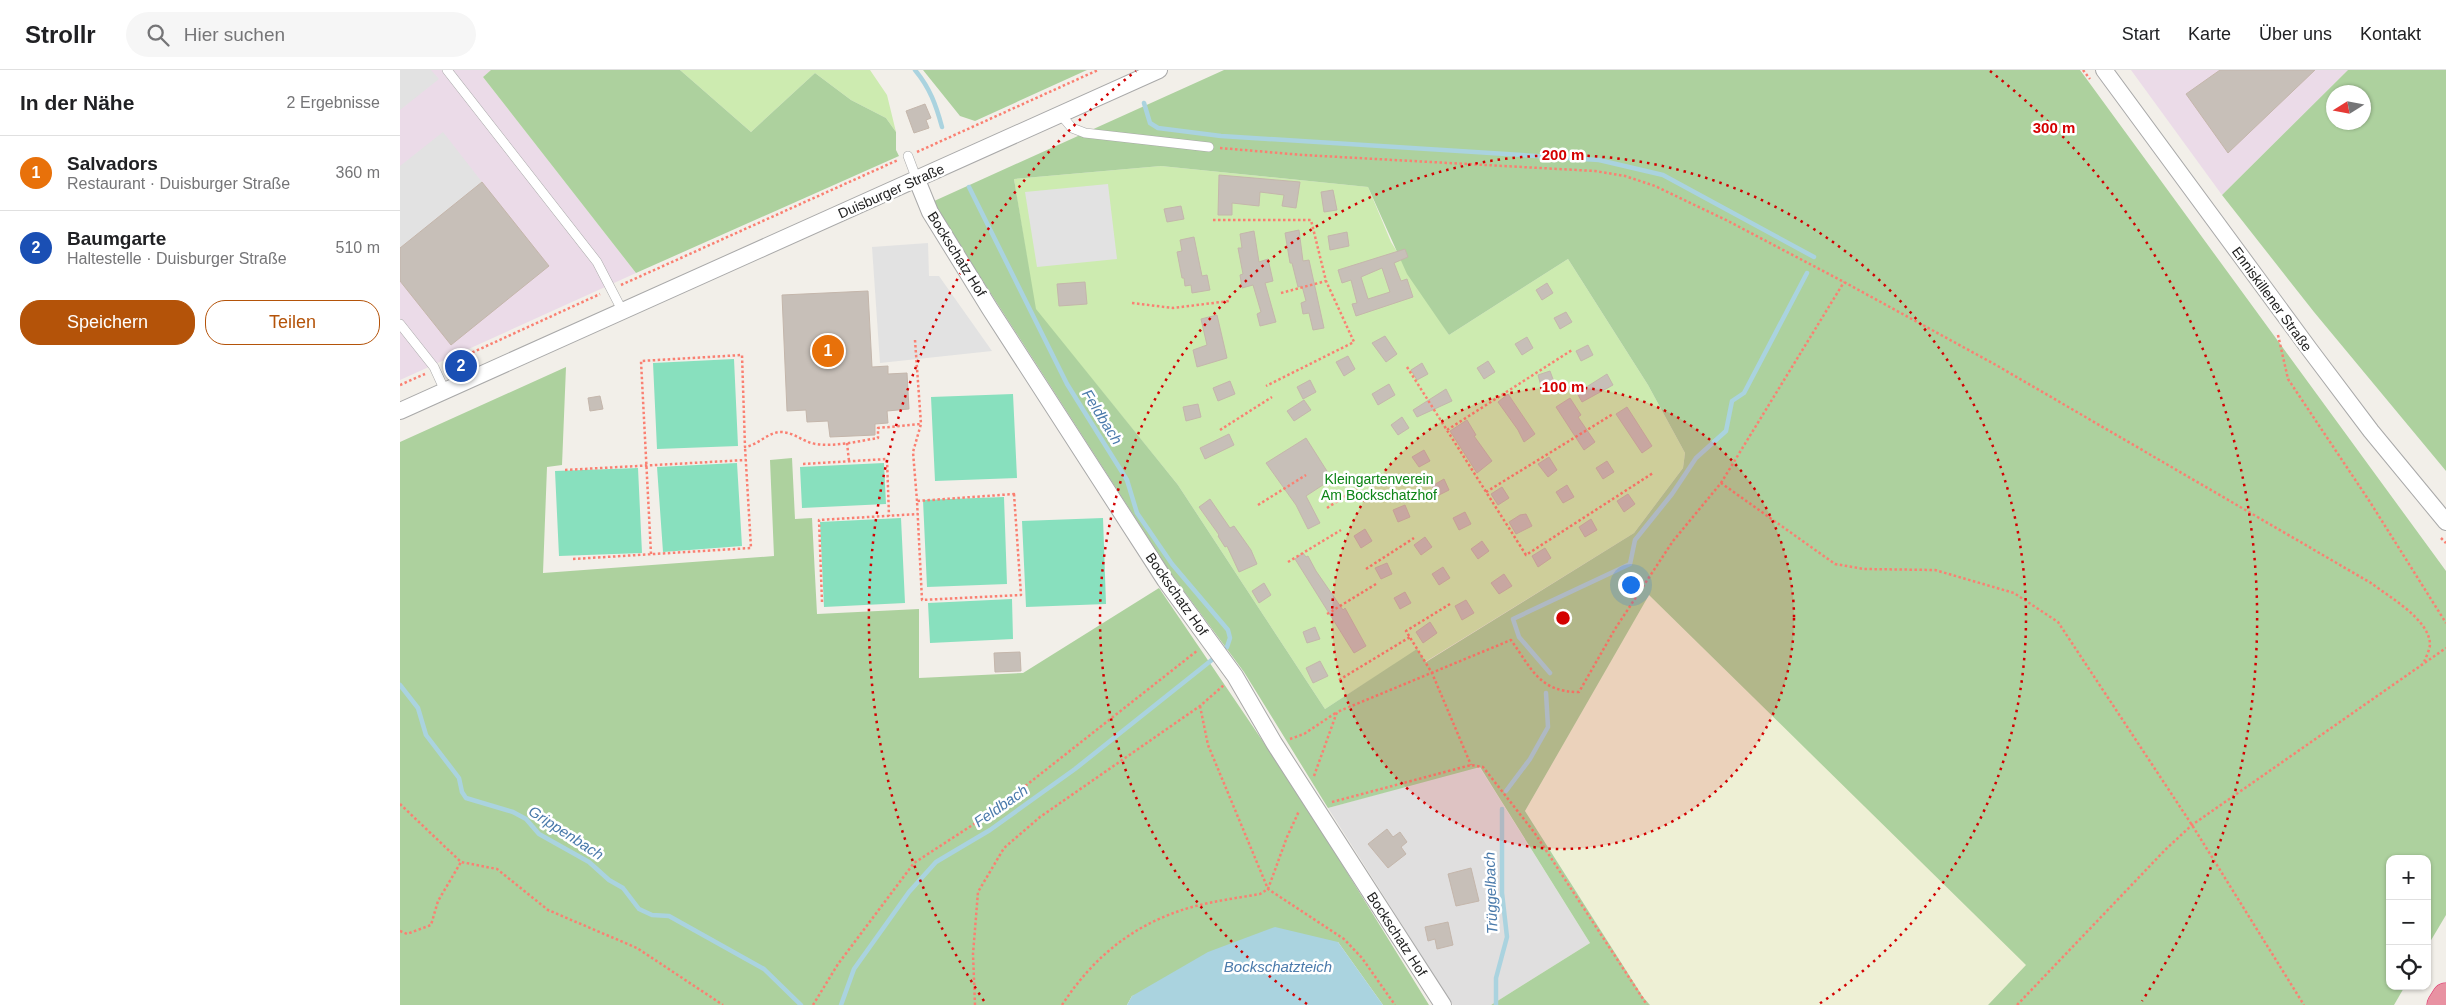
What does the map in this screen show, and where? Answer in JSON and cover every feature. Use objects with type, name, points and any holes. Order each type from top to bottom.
[{"type":"highway","points":[[2441,1005],[2446,997]]},
{"type":"street","name":"Duisburger Straße","points":[[400,411],[1159,70]]},
{"type":"street","name":"Enniskillener Straße","points":[[2104,70],[2371,431],[2446,522]]},
{"type":"street","name":"Bockschatz Hof","points":[[916,180],[930,212],[985,300],[1165,580],[1234,676],[1274,743],[1443,1005]]},
{"type":"lane","points":[[447,70],[597,262],[623,312]]},
{"type":"lane","points":[[1061,115],[1072,128],[1085,133],[1209,147]]},
{"type":"lane","points":[[908,156],[916,180]]},
{"type":"lane","points":[[400,324],[435,369],[445,391]]},
{"type":"path","points":[[400,385],[1098,70]]},
{"type":"path","points":[[1209,147],[1303,156],[1595,171],[1625,176],[1655,186],[1728,221],[1844,282],[1996,366],[2371,583],[2424,627],[2430,645],[2424,662]]},
{"type":"path","points":[[1213,220],[1311,220],[1326,281],[1354,342],[1266,386]]},
{"type":"path","points":[[1281,293],[1326,281]]},
{"type":"path","points":[[1274,743],[1304,734],[1338,712],[1511,640],[1542,682],[1561,692],[1579,692],[1615,629],[1673,541],[1721,483],[1844,282]]},
{"type":"path","points":[[1132,302],[1173,308],[1230,301]]},
{"type":"path","points":[[2278,333],[2288,378],[2370,502],[2446,623]]},
{"type":"path","points":[[915,340],[921,424],[913,452],[922,600],[1021,595],[1014,494],[917,501]]},
{"type":"path","points":[[1446,430],[1572,350]]},
{"type":"path","points":[[573,558],[650,554],[751,548],[742,355],[641,361],[650,554]]},
{"type":"path","points":[[1407,367],[1526,555],[1653,473]]},
{"type":"path","points":[[1220,430],[1272,397]]},
{"type":"path","points":[[1486,492],[1613,414]]},
{"type":"path","points":[[745,447],[753,446],[777,432],[790,432],[800,436],[806,442],[819,444],[878,438],[878,428],[921,424]]},
{"type":"path","points":[[847,442],[848,461]]},
{"type":"path","points":[[803,464],[887,459],[889,516]]},
{"type":"path","points":[[565,470],[746,460]]},
{"type":"path","points":[[1258,505],[1306,475]]},
{"type":"path","points":[[1327,508],[1368,481]]},
{"type":"path","points":[[1721,483],[1835,564],[1864,569],[1934,570],[2014,593],[2058,622],[2192,825],[2304,1005]]},
{"type":"path","points":[[822,602],[819,520],[918,514]]},
{"type":"path","points":[[1288,562],[1341,530]]},
{"type":"path","points":[[1366,569],[1414,538]]},
{"type":"path","points":[[1327,614],[1376,584]]},
{"type":"path","points":[[1450,604],[1406,631],[1432,673],[1471,765]]},
{"type":"path","points":[[1339,680],[1410,637]]},
{"type":"path","points":[[813,1005],[838,964],[914,863],[990,812],[1209,641]]},
{"type":"path","points":[[2017,1005],[2166,849],[2192,825],[2446,648]]},
{"type":"path","points":[[975,1005],[972,954],[978,892],[1004,848],[1040,817],[1200,706],[1234,676]]},
{"type":"path","points":[[1200,706],[1208,746],[1268,889],[1344,939],[1362,958],[1395,1005]]},
{"type":"path","points":[[1062,1005],[1080,978],[1112,946],[1152,921],[1192,907],[1260,894],[1268,889],[1287,837],[1311,801],[1338,712]]},
{"type":"path","points":[[1311,801],[1471,765],[1483,767],[1534,832],[1647,1005]]},
{"type":"path","points":[[400,804],[461,862],[496,869],[548,910],[637,948],[723,1005]]},
{"type":"path","points":[[400,931],[407,934],[431,925],[438,901],[461,862]]},
{"type":"shaded area","points":[[400,70],[491,70],[483,77],[636,273],[400,380]]},
{"type":"shaded area","points":[[400,70],[431,70],[439,79],[400,110]]},
{"type":"shaded area","points":[[2131,70],[2348,70],[2333,85],[2326,85],[2326,92],[2222,195]]},
{"type":"shaded area","points":[[443,132],[482,182],[400,248],[400,166]]},
{"type":"shaded area","points":[[1108,184],[1117,259],[1037,267],[1025,192]]},
{"type":"shaded area","points":[[928,243],[929,276],[939,276],[992,351],[880,363],[872,247]]},
{"type":"shaded area","points":[[1479,766],[1590,943],[1491,1005],[1453,1005],[1328,808]]},
{"type":"green space","points":[[491,70],[680,70],[751,132],[815,73],[851,100],[886,118],[896,132],[896,150],[899,156],[636,273],[483,77]]},
{"type":"green space","points":[[680,70],[870,70],[887,95],[896,132],[886,118],[851,100],[815,73],[751,132]]},
{"type":"green space","points":[[923,70],[1087,70],[975,121],[960,116]]},
{"type":"green space","points":[[1224,70],[2080,70],[2446,571],[2446,915],[2431,940],[2431,855],[2386,855],[2386,990],[2403,990],[2394,1005],[1988,1005],[2026,965],[1649,595],[1525,811],[1643,997],[1650,1005],[1491,1005],[1590,943],[1480,767],[1328,808],[1244,672],[1172,575],[932,202]],"holes":[[[1161,166],[1368,187],[1407,274],[1449,335],[1568,259],[1648,385],[1685,453],[1683,468],[1634,533],[1426,662],[1417,649],[1325,709],[1178,485],[1036,309],[1014,179]]]},
{"type":"green space","points":[[2348,70],[2446,70],[2446,471],[2314,312],[2222,195],[2326,92],[2326,130],[2371,130],[2371,85],[2333,85]]},
{"type":"green space","name":"Kleingartenverein Am Bockschatzhof","points":[[1161,166],[1368,187],[1391,242],[1449,335],[1568,259],[1648,385],[1685,453],[1683,468],[1634,533],[1425,662],[1417,650],[1325,709],[1178,485],[1035,309],[1014,179]]},
{"type":"green space","points":[[734,359],[738,446],[657,449],[653,363]]},
{"type":"green space","points":[[566,367],[562,465],[547,467],[543,573],[774,556],[770,460],[792,458],[795,519],[812,518],[817,614],[919,609],[919,678],[1023,673],[1159,588],[1300,796],[1429,1005],[1383,1005],[1338,942],[1132,996],[1127,1005],[400,1005],[400,442]]},
{"type":"green space","points":[[1013,394],[1017,478],[935,481],[931,397]]},
{"type":"green space","points":[[737,463],[742,546],[663,552],[657,467]]},
{"type":"green space","points":[[884,463],[886,504],[802,508],[800,467]]},
{"type":"green space","points":[[638,468],[642,553],[559,556],[555,471]]},
{"type":"green space","points":[[1004,497],[1007,584],[927,587],[923,500]]},
{"type":"green space","points":[[901,518],[905,603],[824,607],[820,522]]},
{"type":"green space","points":[[1103,518],[1106,604],[1026,607],[1022,521]]},
{"type":"green space","points":[[1649,594],[2027,965],[1988,1005],[1650,1005],[1643,997],[1525,811]]},
{"type":"green space","points":[[1012,599],[1013,639],[930,643],[928,603]]},
{"type":"water","name":"Bockschatzteich","points":[[1275,927],[1338,942],[1383,1005],[1127,1005],[1132,996],[1208,952]]},
{"type":"building","points":[[2220,70],[2315,70],[2228,153],[2186,94]]},
{"type":"building","points":[[925,104],[931,118],[926,120],[929,128],[914,133],[906,111]]},
{"type":"building","points":[[1219,175],[1300,182],[1296,208],[1282,206],[1284,195],[1260,192],[1259,206],[1232,203],[1232,215],[1218,215]]},
{"type":"building","points":[[482,182],[549,266],[451,345],[400,281],[400,248]]},
{"type":"building","points":[[1333,190],[1337,210],[1324,212],[1321,192]]},
{"type":"building","points":[[1181,206],[1184,219],[1167,222],[1164,209]]},
{"type":"building","points":[[1299,230],[1303,261],[1309,260],[1324,328],[1313,330],[1309,313],[1303,314],[1301,303],[1306,301],[1302,286],[1298,287],[1292,263],[1290,263],[1285,233]]},
{"type":"building","points":[[1254,231],[1259,262],[1268,259],[1273,281],[1265,283],[1276,322],[1260,326],[1257,314],[1261,312],[1253,285],[1242,288],[1240,275],[1243,274],[1238,248],[1242,248],[1240,234]]},
{"type":"building","points":[[1347,232],[1349,246],[1330,250],[1328,236]]},
{"type":"building","points":[[1194,237],[1202,276],[1207,275],[1210,290],[1192,293],[1191,285],[1185,286],[1184,278],[1182,278],[1177,252],[1182,251],[1180,240]]},
{"type":"building","points":[[1405,249],[1408,257],[1394,263],[1401,281],[1407,279],[1413,297],[1356,316],[1352,304],[1357,303],[1351,280],[1342,283],[1338,270]],"holes":[[[1382,268],[1390,292],[1368,299],[1361,277]]]},
{"type":"building","points":[[1085,282],[1087,304],[1059,306],[1057,284]]},
{"type":"building","points":[[1547,283],[1553,293],[1542,300],[1536,290]]},
{"type":"building","points":[[868,291],[872,367],[888,366],[888,374],[907,373],[909,409],[887,411],[888,423],[875,424],[875,435],[830,437],[828,421],[807,422],[806,410],[787,411],[782,295]]},
{"type":"building","points":[[1566,312],[1572,322],[1560,329],[1554,318]]},
{"type":"building","points":[[1217,315],[1227,358],[1197,367],[1193,350],[1207,345],[1201,319]]},
{"type":"building","points":[[1385,336],[1397,354],[1386,362],[1372,343]]},
{"type":"building","points":[[1527,337],[1533,348],[1522,355],[1515,344]]},
{"type":"building","points":[[1588,345],[1593,355],[1581,361],[1576,351]]},
{"type":"building","points":[[1348,356],[1355,369],[1344,376],[1336,362]]},
{"type":"building","points":[[1488,361],[1495,372],[1484,379],[1477,368]]},
{"type":"building","points":[[1422,363],[1428,374],[1417,380],[1411,370]]},
{"type":"building","points":[[1550,371],[1554,382],[1541,386],[1538,375]]},
{"type":"building","points":[[1607,374],[1613,385],[1582,402],[1577,393]]},
{"type":"building","points":[[1310,380],[1316,392],[1303,399],[1297,387]]},
{"type":"building","points":[[1230,381],[1235,394],[1218,401],[1213,388]]},
{"type":"building","points":[[1389,384],[1395,395],[1378,405],[1372,394]]},
{"type":"building","points":[[1446,389],[1452,401],[1417,417],[1413,410]]},
{"type":"building","points":[[1508,394],[1535,434],[1524,442],[1518,430],[1498,402]]},
{"type":"building","points":[[600,396],[603,409],[590,411],[588,398]]},
{"type":"building","points":[[1570,398],[1581,415],[1578,417],[1595,442],[1584,450],[1556,407]]},
{"type":"building","points":[[1304,400],[1311,410],[1294,421],[1287,411]]},
{"type":"building","points":[[1198,404],[1201,417],[1186,421],[1183,407]]},
{"type":"building","points":[[1627,407],[1652,446],[1642,453],[1616,414]]},
{"type":"building","points":[[1402,417],[1409,428],[1398,435],[1391,425]]},
{"type":"building","points":[[1467,420],[1476,435],[1474,436],[1492,461],[1477,473],[1450,431]]},
{"type":"building","points":[[1229,434],[1234,445],[1205,459],[1200,448]]},
{"type":"building","points":[[1306,438],[1332,479],[1306,496],[1320,523],[1308,529],[1296,505],[1266,463]]},
{"type":"building","points":[[1424,450],[1430,461],[1419,467],[1412,457]]},
{"type":"building","points":[[1549,457],[1557,470],[1548,477],[1538,464]]},
{"type":"building","points":[[1607,461],[1614,472],[1603,479],[1596,468]]},
{"type":"building","points":[[1444,479],[1449,490],[1437,496],[1432,486]]},
{"type":"building","points":[[1567,485],[1574,497],[1563,503],[1556,492]]},
{"type":"building","points":[[1502,487],[1509,498],[1498,505],[1491,494]]},
{"type":"building","points":[[1628,494],[1635,504],[1624,512],[1617,501]]},
{"type":"building","points":[[1210,499],[1230,528],[1234,526],[1251,550],[1257,564],[1239,572],[1227,546],[1225,547],[1219,535],[1199,507]]},
{"type":"building","points":[[1405,505],[1410,517],[1398,522],[1393,510]]},
{"type":"building","points":[[1465,512],[1471,524],[1459,530],[1453,518]]},
{"type":"building","points":[[1526,514],[1532,526],[1516,534],[1509,522],[1520,515]]},
{"type":"building","points":[[1591,519],[1597,530],[1585,537],[1579,527]]},
{"type":"building","points":[[1365,529],[1372,541],[1361,548],[1354,536]]},
{"type":"building","points":[[1425,537],[1432,547],[1421,555],[1414,545]]},
{"type":"building","points":[[1482,541],[1489,551],[1478,559],[1471,549]]},
{"type":"building","points":[[1545,548],[1551,558],[1538,567],[1532,556]]},
{"type":"building","points":[[1303,553],[1306,557],[1308,556],[1343,610],[1345,608],[1366,646],[1354,653],[1295,559]]},
{"type":"building","points":[[1387,563],[1392,574],[1381,579],[1375,568]]},
{"type":"building","points":[[1443,567],[1450,578],[1439,585],[1432,574]]},
{"type":"building","points":[[1504,574],[1512,586],[1499,594],[1491,583]]},
{"type":"building","points":[[1264,583],[1271,595],[1259,603],[1252,591]]},
{"type":"building","points":[[1405,592],[1411,603],[1400,609],[1394,598]]},
{"type":"building","points":[[1466,600],[1474,613],[1462,620],[1455,606]]},
{"type":"building","points":[[1430,622],[1437,633],[1423,643],[1416,632]]},
{"type":"building","points":[[1315,627],[1320,639],[1307,643],[1303,632]]},
{"type":"building","points":[[1020,652],[1021,671],[995,672],[994,653]]},
{"type":"building","points":[[1320,661],[1328,676],[1313,683],[1306,668]]},
{"type":"building","points":[[1387,829],[1393,837],[1400,832],[1407,842],[1401,847],[1406,854],[1388,868],[1368,844]]},
{"type":"building","points":[[1471,868],[1479,901],[1456,906],[1448,874]]},
{"type":"building","points":[[1448,922],[1453,945],[1437,949],[1435,939],[1428,941],[1425,927]]},
{"type":"waterway","name":"Feldbach","points":[[915,70],[925,83],[932,97],[942,127]]},
{"type":"waterway","points":[[1144,103],[1150,123],[1158,128],[1221,136],[1599,160],[1663,175],[1814,257]]},
{"type":"waterway","name":"Feldbach","points":[[969,187],[1067,384],[1127,480],[1137,513],[1172,564],[1228,630],[1230,638],[1227,647]]},
{"type":"waterway","points":[[1550,673],[1519,637],[1513,619],[1630,564],[1635,540],[1672,494],[1696,458],[1726,431],[1732,401],[1744,393],[1807,273]]},
{"type":"waterway","name":"Feldbach","points":[[841,1005],[854,969],[909,892],[936,862],[990,830],[1075,769],[1213,659]]},
{"type":"waterway","name":"Grippenbach","points":[[400,685],[418,708],[426,735],[459,778],[462,792],[466,798],[513,812],[526,819],[539,834],[589,862],[609,880],[623,888],[639,909],[652,915],[669,916],[764,969],[801,1005]]},
{"type":"waterway","points":[[1506,791],[1530,759],[1548,727],[1546,693]]},
{"type":"waterway","name":"Trüggelbach","points":[[1496,1005],[1496,978],[1507,937],[1502,893],[1502,809]]},
{"type":"place","name":"Salvadors","points":[[828,351]]},
{"type":"place","name":"Baumgarte","points":[[461,366]]}]
